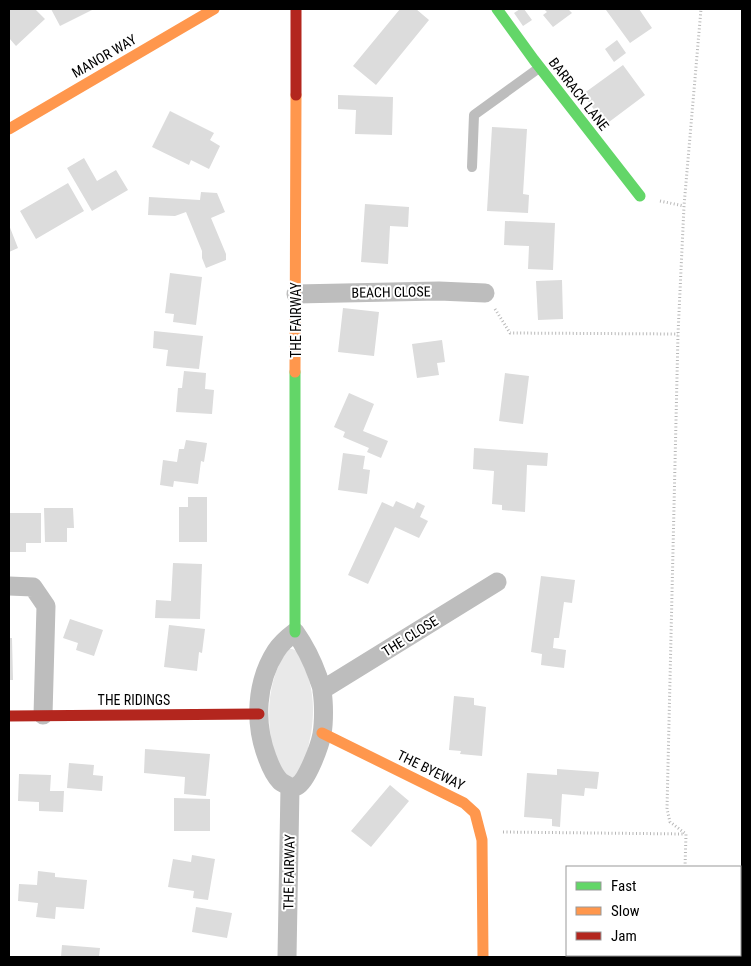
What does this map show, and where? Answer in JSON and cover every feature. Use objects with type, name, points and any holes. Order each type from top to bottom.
[{"type":"street","name":"MANOR WAY","points":[[9,129],[214,9]]},
{"type":"street","name":"THE FAIRWAY","points":[[295,632],[296,9]]},
{"type":"street","name":"BARRACK LANE","points":[[497,9],[640,196]]},
{"type":"street","name":"BEACH CLOSE","points":[[296,294],[439,291],[486,293]]},
{"type":"street","name":"THE CLOSE","points":[[322,690],[497,582]]},
{"type":"street","points":[[9,586],[32,587],[46,606],[43,715]]},
{"type":"street","points":[[295,632],[310,656],[322,690],[322,733],[317,750],[304,778],[298,785],[290,787],[280,781],[272,769],[262,741],[259,714],[260,695],[269,665],[283,641],[295,632]]},
{"type":"street","name":"THE RIDINGS","points":[[9,716],[259,714]]},
{"type":"street","name":"THE BYEWAY","points":[[322,733],[464,803],[475,814],[480,832],[482,853],[483,957]]},
{"type":"street","name":"THE FAIRWAY","points":[[288,957],[290,787]]},
{"type":"lane","points":[[472,167],[474,115],[540,67]]},
{"type":"path","points":[[686,834],[670,822],[667,809],[678,334],[684,206],[701,9]]},
{"type":"path","points":[[486,293],[510,333],[678,334]]},
{"type":"path","points":[[480,832],[686,834]]},
{"type":"path","points":[[685,866],[686,834]]},
{"type":"shaded area","points":[[288,649],[297,651],[309,681],[313,701],[311,734],[305,760],[296,779],[285,776],[273,751],[269,720],[274,678]]},
{"type":"building","points":[[9,9],[35,9],[45,19],[16,46],[9,38]]},
{"type":"building","points":[[51,9],[94,9],[60,26]]},
{"type":"building","points":[[400,9],[416,9],[429,20],[376,85],[353,66]]},
{"type":"building","points":[[524,9],[532,20],[523,26],[514,13]]},
{"type":"building","points":[[544,9],[568,9],[572,13],[553,27],[543,15],[547,12]]},
{"type":"building","points":[[607,9],[639,9],[652,28],[630,43]]},
{"type":"building","points":[[617,40],[626,53],[614,62],[605,49]]},
{"type":"building","points":[[623,65],[645,95],[605,125],[583,94]]},
{"type":"building","points":[[338,95],[393,97],[392,135],[355,134],[356,110],[338,109]]},
{"type":"building","points":[[170,111],[214,133],[210,140],[220,146],[209,169],[191,160],[189,165],[152,147]]},
{"type":"building","points":[[492,127],[527,129],[523,194],[529,195],[528,213],[487,211]]},
{"type":"building","points":[[84,158],[97,181],[116,170],[128,190],[92,211],[67,168]]},
{"type":"building","points":[[68,183],[84,211],[36,239],[20,211]]},
{"type":"building","points":[[201,192],[217,193],[225,212],[211,218],[226,254],[226,260],[206,268],[202,258],[202,251],[186,212],[175,216],[148,215],[149,197],[200,200]]},
{"type":"building","points":[[365,204],[409,207],[408,227],[390,226],[388,264],[361,262]]},
{"type":"building","points":[[505,221],[555,223],[553,270],[528,269],[529,246],[504,245]]},
{"type":"building","points":[[9,225],[18,248],[9,252]]},
{"type":"building","points":[[170,273],[202,277],[196,325],[173,322],[174,314],[165,313]]},
{"type":"building","points":[[562,280],[563,319],[538,320],[536,281]]},
{"type":"building","points":[[343,308],[379,312],[374,356],[338,352]]},
{"type":"building","points":[[154,331],[203,336],[199,369],[166,366],[168,350],[153,348]]},
{"type":"building","points":[[442,340],[445,362],[437,363],[439,375],[417,378],[412,344]]},
{"type":"building","points":[[184,371],[206,373],[205,389],[214,390],[212,414],[176,412],[178,388],[182,388]]},
{"type":"building","points":[[505,373],[529,376],[523,424],[499,421]]},
{"type":"building","points":[[349,393],[374,404],[363,431],[388,441],[381,458],[367,452],[369,448],[343,437],[345,432],[334,427]]},
{"type":"building","points":[[186,440],[207,443],[204,462],[201,461],[198,484],[174,481],[173,487],[160,485],[163,460],[177,462],[179,449],[184,449]]},
{"type":"building","points":[[474,448],[548,453],[547,466],[527,465],[525,512],[502,510],[502,505],[492,504],[494,471],[473,469]]},
{"type":"building","points":[[343,453],[365,456],[363,469],[370,470],[367,494],[338,490]]},
{"type":"building","points":[[188,497],[207,497],[207,542],[179,542],[179,507],[188,507]]},
{"type":"building","points":[[396,501],[414,509],[417,502],[425,506],[420,517],[428,521],[419,538],[395,527],[368,584],[348,575],[382,502],[393,507]]},
{"type":"building","points":[[44,508],[73,508],[74,528],[67,528],[67,542],[45,542]]},
{"type":"building","points":[[9,513],[41,513],[41,543],[26,543],[26,552],[9,552]]},
{"type":"building","points":[[173,563],[202,564],[200,619],[155,618],[156,600],[171,601]]},
{"type":"building","points":[[541,576],[575,580],[572,603],[564,602],[559,638],[554,638],[553,648],[566,650],[564,668],[541,665],[542,654],[531,652]]},
{"type":"building","points":[[70,619],[103,630],[94,656],[76,650],[78,643],[63,638]]},
{"type":"building","points":[[169,625],[205,629],[202,653],[199,652],[197,671],[164,667]]},
{"type":"building","points":[[9,638],[12,638],[13,680],[9,680]]},
{"type":"building","points":[[454,696],[474,698],[474,705],[486,707],[482,756],[460,754],[461,751],[449,750]]},
{"type":"building","points":[[145,749],[210,754],[206,796],[184,794],[185,777],[144,773]]},
{"type":"building","points":[[69,763],[94,765],[93,775],[103,776],[102,791],[67,788]]},
{"type":"building","points":[[557,769],[599,772],[597,789],[585,788],[584,796],[562,794],[560,827],[552,826],[552,819],[524,817],[527,773],[557,775]]},
{"type":"building","points":[[19,774],[51,775],[50,791],[64,791],[63,812],[39,811],[39,802],[18,801]]},
{"type":"building","points":[[390,785],[409,801],[371,847],[351,831]]},
{"type":"building","points":[[174,798],[210,799],[210,831],[174,831]]},
{"type":"building","points":[[192,855],[215,859],[208,900],[193,898],[194,891],[168,887],[173,859],[191,862]]},
{"type":"building","points":[[38,871],[55,873],[55,877],[87,880],[84,909],[56,907],[55,919],[36,917],[38,903],[18,901],[19,884],[37,885]]},
{"type":"building","points":[[196,907],[232,913],[227,938],[192,932]]},
{"type":"building","points":[[62,945],[100,948],[99,957],[61,957]]},
{"type":"traffic: fast","points":[[497,9],[534,60],[640,196]]},
{"type":"traffic: fast","points":[[295,372],[295,632]]},
{"type":"traffic: slow","points":[[9,129],[214,9]]},
{"type":"traffic: slow","points":[[295,372],[296,95]]},
{"type":"traffic: slow","points":[[322,733],[464,803],[475,813],[482,840],[483,957]]},
{"type":"traffic: jam","points":[[296,9],[296,95]]},
{"type":"traffic: jam","points":[[9,716],[259,714]]}]
